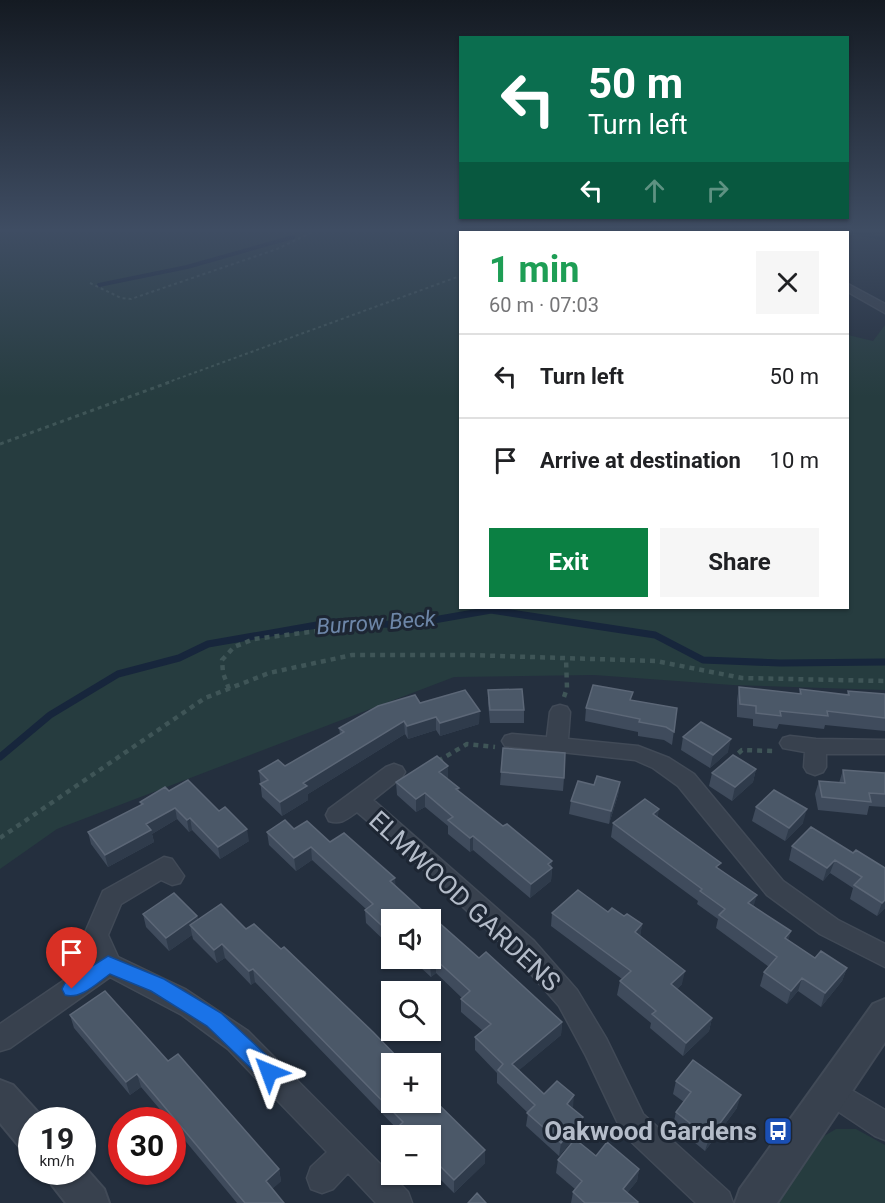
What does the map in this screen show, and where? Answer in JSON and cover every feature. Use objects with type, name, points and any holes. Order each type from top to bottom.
[{"type":"street","points":[[849,288],[885,309]]},
{"type":"street","points":[[557,744],[560,712]]},
{"type":"street","points":[[512,741],[638,753],[669,769],[686,780],[776,888],[830,927],[885,956]]},
{"type":"street","points":[[790,743],[815,756],[885,747]]},
{"type":"street","name":"ELMWOOD GARDENS","points":[[394,771],[347,807],[417,850],[525,949],[568,998],[596,1047],[633,1124],[718,1203]]},
{"type":"street","points":[[172,876],[164,866],[112,898],[96,935],[108,964],[158,985],[214,1020],[238,1040],[397,1203]]},
{"type":"street","points":[[0,1039],[108,964]]},
{"type":"street","points":[[754,1203],[885,1014]]},
{"type":"street","points":[[831,1091],[885,1126]]},
{"type":"street","points":[[0,1096],[18,1117]]},
{"type":"street","points":[[322,1178],[348,1152]]},
{"type":"street","points":[[75,1185],[90,1203]]},
{"type":"path","points":[[93,285],[121,298],[138,297],[172,285]]},
{"type":"path","points":[[0,444],[435,285]]},
{"type":"path","points":[[229,689],[222,660],[234,647],[254,639],[334,628]]},
{"type":"path","points":[[0,838],[205,698],[269,673],[352,655],[469,655],[656,661],[742,678],[885,681]]},
{"type":"path","points":[[560,712],[567,688],[566,658]]},
{"type":"path","points":[[433,764],[467,744],[497,747],[512,741]]},
{"type":"path","points":[[726,764],[742,750],[781,751],[790,743]]},
{"type":"green space","points":[[0,285],[459,285],[459,609],[849,609],[849,335],[873,341],[885,325],[885,690],[732,685],[594,675],[454,677],[57,829],[0,869]]},
{"type":"green space","points":[[836,1129],[856,1129],[885,1145],[885,1203],[775,1203],[819,1139]]},
{"type":"building","points":[[593,685],[633,692],[630,700],[677,708],[674,732],[666,727],[639,722],[640,719],[586,708]]},
{"type":"building","points":[[739,687],[801,694],[800,689],[849,695],[848,691],[885,694],[885,718],[827,711],[828,716],[780,711],[781,716],[756,713],[756,706],[740,704]]},
{"type":"building","points":[[522,689],[524,710],[490,710],[488,690]]},
{"type":"building","points":[[465,690],[480,711],[440,723],[436,717],[407,726],[404,721],[303,783],[307,786],[280,802],[260,784],[268,780],[259,771],[278,760],[285,766],[344,732],[339,728],[378,706],[415,695],[420,703]]},
{"type":"building","points":[[701,722],[731,739],[713,755],[683,737]]},
{"type":"building","points":[[503,748],[565,753],[564,778],[501,772]]},
{"type":"building","points":[[733,755],[756,769],[735,787],[712,773]]},
{"type":"building","points":[[437,756],[448,766],[439,772],[459,788],[456,789],[503,826],[507,824],[552,861],[548,864],[552,868],[531,884],[473,836],[470,838],[448,820],[453,817],[425,793],[416,799],[396,782]]},
{"type":"building","points":[[843,770],[885,773],[885,794],[869,793],[871,802],[822,797],[819,781],[845,783]]},
{"type":"building","points":[[597,776],[620,782],[611,811],[571,801],[578,781],[594,785]]},
{"type":"building","points":[[188,780],[219,811],[225,807],[247,829],[218,847],[190,818],[187,820],[175,808],[146,824],[151,830],[105,855],[88,832],[143,804],[140,802],[165,787],[169,791]]},
{"type":"building","points":[[774,790],[807,809],[789,828],[756,807]]},
{"type":"building","points":[[645,799],[659,809],[653,814],[721,863],[716,867],[757,895],[748,903],[791,931],[785,938],[815,958],[821,951],[847,968],[825,993],[802,978],[791,991],[764,972],[777,957],[719,915],[725,909],[700,891],[702,889],[613,823]]},
{"type":"building","points":[[285,820],[294,829],[307,821],[330,842],[344,833],[395,878],[390,881],[421,909],[381,909],[381,925],[365,910],[373,904],[311,847],[294,858],[267,832]]},
{"type":"building","points":[[811,827],[853,853],[856,850],[885,868],[885,900],[882,903],[854,885],[862,877],[835,860],[827,868],[792,846]]},
{"type":"building","points":[[578,890],[608,912],[612,908],[642,924],[635,932],[685,971],[671,984],[712,1018],[686,1043],[652,1014],[656,1011],[620,981],[631,971],[552,913]]},
{"type":"building","points":[[174,893],[197,916],[166,938],[143,914]]},
{"type":"building","points":[[221,904],[246,929],[254,924],[281,949],[284,947],[393,1053],[381,1053],[381,1100],[253,969],[249,971],[222,944],[214,950],[190,925]]},
{"type":"building","points":[[441,925],[479,958],[486,952],[562,1022],[512,1064],[544,1094],[557,1081],[574,1095],[567,1104],[583,1117],[561,1143],[527,1113],[535,1105],[498,1070],[503,1064],[475,1037],[491,1024],[461,999],[470,991],[441,965]]},
{"type":"building","points":[[105,991],[168,1061],[178,1054],[279,1169],[266,1181],[284,1203],[245,1203],[186,1133],[186,1107],[165,1107],[137,1074],[126,1082],[70,1015]]},
{"type":"building","points":[[693,1060],[741,1095],[709,1138],[676,1112],[691,1092],[676,1081]]},
{"type":"building","points":[[441,1107],[485,1150],[454,1180],[441,1167],[441,1125],[400,1125],[403,1122],[394,1113],[441,1113]]},
{"type":"building","points":[[575,1139],[596,1156],[607,1142],[639,1169],[623,1189],[637,1203],[585,1203],[573,1192],[582,1181],[558,1160]]},
{"type":"building","points":[[477,1193],[486,1203],[468,1203]]},
{"type":"waterway","name":"Burrow Beck","points":[[0,757],[50,715],[118,674],[179,658],[208,644],[334,622],[405,625],[491,610],[655,635],[703,660],[780,663],[885,662]]},
{"type":"place","name":"Oakwood Gardens","points":[[778,1131]]},
{"type":"route","points":[[72,989],[108,964],[158,985],[214,1020],[238,1040],[269,1072]]}]
